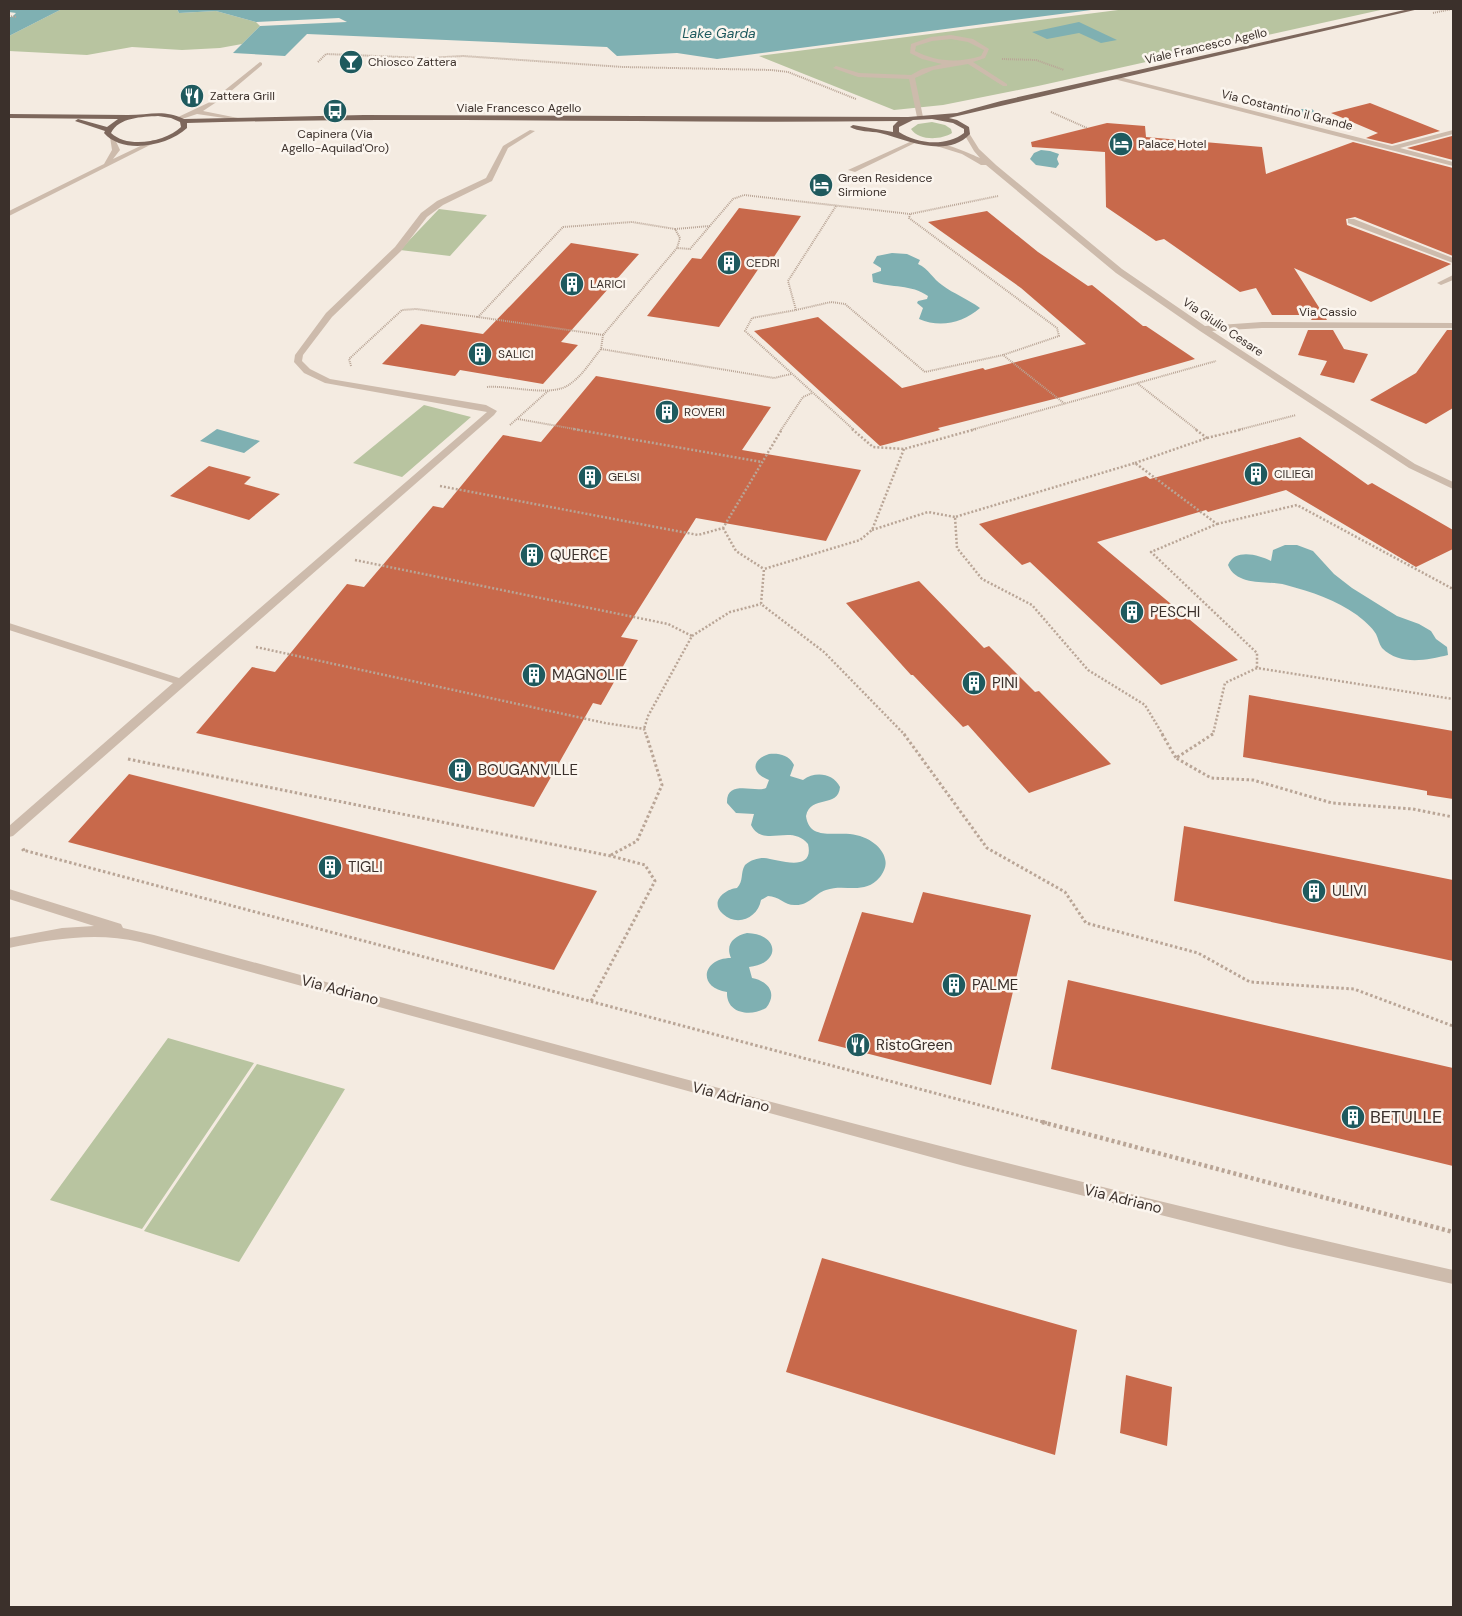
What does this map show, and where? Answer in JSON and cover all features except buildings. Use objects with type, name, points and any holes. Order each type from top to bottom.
[{"type":"main road","name":"Viale Francesco Agello","points":[[132,117],[158,114],[181,119],[801,121],[938,117],[957,115],[1001,103],[1416,9]]},
{"type":"main road","name":"Viale Francesco Agello","points":[[981,116],[1001,103]]},
{"type":"main road","points":[[9,116],[132,117]]},
{"type":"main road","points":[[53,116],[87,123],[108,130]]},
{"type":"main road","points":[[108,130],[116,123],[132,117]]},
{"type":"main road","points":[[938,117],[955,121],[967,131],[974,122]]},
{"type":"main road","points":[[178,133],[185,127],[181,119]]},
{"type":"main road","name":"Viale Francesco Agello","points":[[112,138],[135,143],[154,141],[178,133],[236,119]]},
{"type":"main road","points":[[900,136],[896,133],[896,126],[907,119]]},
{"type":"main road","name":"Viale Francesco Agello","points":[[801,121],[876,130],[900,136],[914,142],[933,144],[952,142],[967,131]]},
{"type":"main road","points":[[108,130],[107,133],[112,138]]},
{"type":"street","points":[[836,68],[858,75],[912,77],[919,72],[937,66],[967,62],[983,57],[987,50],[980,43],[963,38],[943,37],[924,39],[913,45],[912,52],[924,59],[943,63],[967,62],[1005,85]]},
{"type":"street","points":[[181,119],[198,112],[225,93],[260,64]]},
{"type":"street","points":[[912,77],[920,117]]},
{"type":"street","name":"Via Costantino il Grande","points":[[1116,78],[1453,164]]},
{"type":"street","points":[[198,112],[236,119]]},
{"type":"street","points":[[9,833],[491,413],[492,411],[486,408],[328,381],[307,371],[298,362],[299,355],[329,315],[398,249],[428,212],[489,179],[505,147],[532,131]]},
{"type":"street","name":"Via Giulio Cesare","points":[[967,131],[976,150],[993,167],[1119,271],[1203,329],[1412,466],[1453,486]]},
{"type":"street","points":[[1392,148],[1453,132]]},
{"type":"street","points":[[105,165],[116,150],[112,138]]},
{"type":"street","points":[[9,214],[154,141]]},
{"type":"street","points":[[852,170],[914,142]]},
{"type":"street","name":"Via Giulio Cesare","points":[[933,144],[964,153],[993,167]]},
{"type":"street","points":[[1350,221],[1453,261]]},
{"type":"street","points":[[1441,283],[1453,277]]},
{"type":"street","name":"Via Cassio","points":[[1203,329],[1262,325],[1453,325]]},
{"type":"street","points":[[9,626],[181,682]]},
{"type":"street","points":[[9,894],[154,940]]},
{"type":"street","name":"Via Adriano","points":[[9,943],[51,935],[84,932],[117,932],[154,940],[955,1158],[1313,1246],[1453,1277]]},
{"type":"path","points":[[9,16],[16,17]]},
{"type":"path","points":[[318,62],[326,54],[427,58],[464,56],[623,67],[772,70],[788,72],[861,101]]},
{"type":"path","points":[[1049,111],[1087,128]]},
{"type":"path","points":[[677,248],[690,249],[733,199],[744,195],[910,214],[998,196]]},
{"type":"path","points":[[796,310],[788,280],[836,206]]},
{"type":"path","points":[[910,214],[909,218],[1057,328],[1059,336],[1003,355],[925,372],[845,304],[831,302],[752,318],[745,331],[873,447],[904,449],[1222,359]]},
{"type":"path","points":[[478,317],[563,227],[632,222],[675,229],[710,226]]},
{"type":"path","points":[[482,387],[501,384],[548,391],[568,386],[601,349],[603,335],[677,248],[680,238],[675,229]]},
{"type":"path","points":[[353,371],[349,359],[402,310],[416,309],[603,335]]},
{"type":"path","points":[[601,349],[774,378],[791,374]]},
{"type":"path","points":[[1003,355],[1065,404]]},
{"type":"path","points":[[1137,383],[1207,438]]},
{"type":"path","points":[[503,431],[548,391]]},
{"type":"path","points":[[440,486],[698,535],[723,528],[791,413],[803,397],[812,393]]},
{"type":"path","points":[[723,528],[736,551],[764,569],[860,540],[872,530],[886,527],[910,516],[930,512],[955,517],[1135,463],[1207,438],[1302,413]]},
{"type":"path","points":[[517,419],[762,462]]},
{"type":"path","points":[[872,530],[904,449]]},
{"type":"path","points":[[1135,463],[1217,524]]},
{"type":"path","points":[[433,493],[447,480]]},
{"type":"path","points":[[1257,668],[1257,653],[1151,552],[1217,524],[1297,505],[1453,589]]},
{"type":"path","points":[[955,517],[956,548],[982,579],[1032,605],[1088,670],[1145,705],[1176,758],[1211,778],[1253,780],[1332,803],[1413,809],[1453,817]]},
{"type":"path","points":[[348,566],[362,554]]},
{"type":"path","points":[[356,560],[668,624],[692,636]]},
{"type":"path","points":[[761,604],[764,569]]},
{"type":"path","points":[[1449,588],[1453,584]]},
{"type":"path","points":[[611,856],[637,841],[662,785],[644,729],[648,716],[692,636],[730,612],[761,604]]},
{"type":"path","points":[[761,604],[824,652],[908,738],[987,848],[1065,892],[1086,923],[1198,953],[1250,982],[1354,989],[1453,1026]]},
{"type":"path","points":[[248,654],[263,641]]},
{"type":"path","points":[[256,647],[605,723],[644,729]]},
{"type":"path","points":[[1176,758],[1213,734],[1225,683],[1257,668],[1453,699]]},
{"type":"path","points":[[121,765],[136,752]]},
{"type":"path","points":[[128,759],[611,856],[645,865],[655,881],[590,1003]]},
{"type":"path","points":[[31,844],[24,850],[590,1003],[1453,1232]]},
{"type":"green space","points":[[177,9],[179,13],[216,11],[256,22],[260,26],[242,44],[220,48],[182,50],[132,47],[87,55],[9,51],[9,36],[60,10]]},
{"type":"green space","points":[[1126,9],[1385,9],[1038,86],[943,105],[894,110],[759,56]]},
{"type":"green space","points":[[932,122],[945,125],[951,129],[952,133],[942,137],[930,138],[919,136],[911,129],[918,124]]},
{"type":"green space","points":[[439,209],[487,215],[450,256],[400,250]]},
{"type":"green space","points":[[424,405],[471,417],[402,477],[353,463]]},
{"type":"green space","points":[[168,1038],[254,1063],[142,1229],[50,1200]]},
{"type":"green space","points":[[257,1064],[345,1089],[239,1262],[144,1231]]},
{"type":"water","points":[[9,9],[72,9],[60,10],[9,36],[9,17],[16,13],[9,12]]},
{"type":"water","name":"Lake Garda","points":[[177,9],[1099,9],[717,59],[677,53],[617,56],[607,47],[307,34],[285,56],[233,53],[260,26],[347,22],[339,18],[256,22],[216,11],[179,13]]},
{"type":"water","points":[[1079,22],[1117,40],[1101,43],[1079,33],[1047,39],[1032,32]]},
{"type":"water","points":[[1298,109],[1312,109],[1318,115],[1327,118],[1326,121],[1301,117],[1293,112]]},
{"type":"water","points":[[1041,150],[1059,154],[1057,159],[1059,164],[1056,168],[1036,165],[1030,159],[1034,153]]},
{"type":"water","points":[[892,253],[907,254],[920,260],[918,264],[939,283],[980,308],[966,317],[951,322],[935,323],[919,319],[923,308],[917,303],[927,299],[928,296],[908,288],[873,282],[872,274],[881,271],[881,268],[873,263],[877,256]]},
{"type":"water","points":[[217,429],[260,441],[244,453],[200,441]]},
{"type":"water","points":[[1285,545],[1297,545],[1313,551],[1334,574],[1352,588],[1397,616],[1419,624],[1431,631],[1436,639],[1447,647],[1448,655],[1414,660],[1389,654],[1382,648],[1372,629],[1357,615],[1341,605],[1286,585],[1245,580],[1232,572],[1228,565],[1236,556],[1248,554],[1271,561],[1273,550]]},
{"type":"water","points":[[769,754],[780,754],[789,759],[794,765],[790,776],[803,780],[813,775],[823,775],[837,782],[840,787],[835,798],[813,805],[809,809],[806,816],[808,824],[817,832],[853,834],[869,840],[877,845],[882,852],[886,861],[884,871],[874,883],[867,886],[826,890],[801,905],[792,905],[768,896],[761,900],[756,912],[751,916],[746,919],[734,920],[723,914],[719,909],[718,901],[728,891],[737,888],[745,865],[761,858],[794,863],[801,862],[806,859],[809,853],[808,844],[801,838],[786,835],[770,836],[756,832],[751,825],[754,814],[736,813],[727,803],[731,791],[736,789],[766,788],[769,780],[759,774],[756,763]]},
{"type":"water","points":[[747,933],[766,938],[771,943],[772,949],[767,961],[749,967],[752,978],[763,982],[770,988],[770,1003],[760,1011],[747,1013],[735,1009],[728,999],[727,992],[711,985],[707,979],[707,974],[709,968],[714,963],[721,959],[731,958],[729,949],[732,941],[738,936]]},
{"type":"place","name":"Chiosco Zattera","points":[[351,62]]},
{"type":"place","name":"Zattera Grill","points":[[192,96]]},
{"type":"place","name":"Capinera (Via Agello-Aquilad'Oro)","points":[[335,111]]},
{"type":"place","name":"Palace Hotel","points":[[1121,144]]},
{"type":"place","name":"Green Residence Sirmione","points":[[821,185]]},
{"type":"place","name":"CEDRI","points":[[729,263]]},
{"type":"place","name":"LARICI","points":[[572,284]]},
{"type":"place","name":"SALICI","points":[[480,354]]},
{"type":"place","name":"ROVERI","points":[[667,412]]},
{"type":"place","name":"CILIEGI","points":[[1256,474]]},
{"type":"place","name":"GELSI","points":[[590,477]]},
{"type":"place","name":"QUERCE","points":[[532,555]]},
{"type":"place","name":"PESCHI","points":[[1132,612]]},
{"type":"place","name":"MAGNOLIE","points":[[534,675]]},
{"type":"place","name":"PINI","points":[[974,683]]},
{"type":"place","name":"BOUGANVILLE","points":[[460,770]]},
{"type":"place","name":"TIGLI","points":[[330,867]]},
{"type":"place","name":"ULIVI","points":[[1314,891]]},
{"type":"place","name":"PALME","points":[[954,985]]},
{"type":"place","name":"RistoGreen","points":[[858,1045]]},
{"type":"place","name":"BETULLE","points":[[1353,1117]]}]
